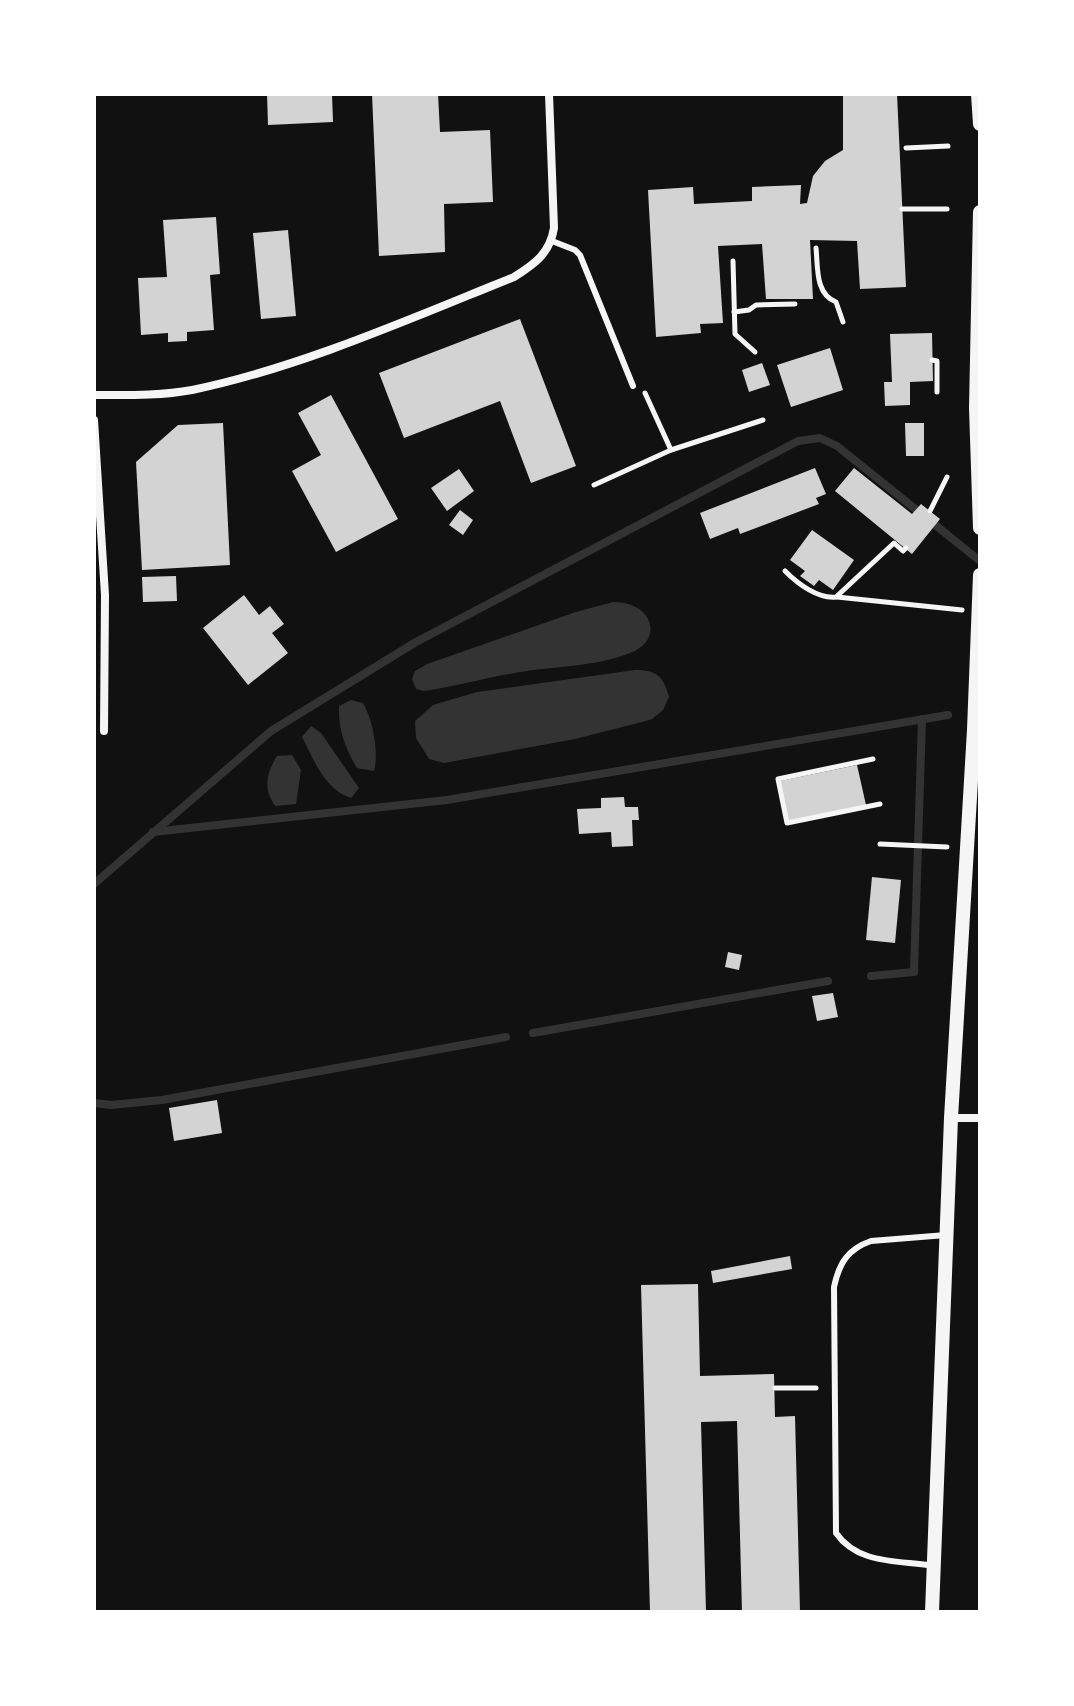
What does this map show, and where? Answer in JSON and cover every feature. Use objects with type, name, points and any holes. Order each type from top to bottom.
[{"type":"street","points":[[94,395],[189,390],[241,378],[343,344],[514,277],[535,265],[552,241],[555,208],[549,94]]},
{"type":"street","points":[[978,94],[980,124]]},
{"type":"street","points":[[980,212],[980,528]]},
{"type":"street","points":[[94,420],[105,595],[104,731]]},
{"type":"street","points":[[932,1612],[951,1118],[980,575]]},
{"type":"street","points":[[951,1118],[980,1118]]},
{"type":"lane","points":[[552,241],[580,255],[633,386]]},
{"type":"lane","points":[[934,1566],[875,1559],[859,1554],[836,1533],[834,1287],[845,1257],[861,1245],[871,1241],[947,1235]]},
{"type":"path","points":[[906,148],[948,146]]},
{"type":"path","points":[[902,209],[947,209]]},
{"type":"path","points":[[816,248],[820,287],[829,299],[836,302],[843,322]]},
{"type":"path","points":[[733,261],[735,334],[755,352]]},
{"type":"path","points":[[734,312],[749,310],[756,305],[795,304]]},
{"type":"path","points":[[932,360],[937,361],[937,392]]},
{"type":"path","points":[[643,388],[671,450]]},
{"type":"path","points":[[594,485],[671,450],[763,420]]},
{"type":"path","points":[[930,511],[947,477]]},
{"type":"path","points":[[836,597],[894,543],[903,551],[906,548]]},
{"type":"path","points":[[785,571],[809,590],[830,598],[962,610]]},
{"type":"path","points":[[873,759],[778,779],[787,823],[880,804]]},
{"type":"path","points":[[880,844],[944,847]]},
{"type":"path","points":[[775,1388],[816,1388]]},
{"type":"shaded area","points":[[613,602],[638,608],[650,623],[647,640],[630,653],[592,663],[514,673],[424,691],[416,689],[412,679],[415,671],[427,664]]},
{"type":"shaded area","points":[[635,670],[654,673],[667,690],[669,697],[663,710],[652,719],[575,739],[444,763],[429,759],[416,738],[415,721],[433,705],[477,692]]},
{"type":"shaded area","points":[[351,700],[363,703],[370,718],[375,746],[374,771],[357,768],[343,738],[339,706]]},
{"type":"shaded area","points":[[311,726],[321,733],[359,788],[351,798],[334,788],[316,764],[302,737]]},
{"type":"shaded area","points":[[292,755],[301,770],[296,804],[275,806],[267,787],[270,769],[277,756]]},
{"type":"building","points":[[267,94],[332,94],[333,122],[268,125]]},
{"type":"building","points":[[372,94],[438,94],[440,132],[490,130],[493,202],[444,204],[445,252],[379,256]]},
{"type":"building","points":[[843,94],[897,94],[906,287],[860,289],[857,241],[810,240],[813,299],[766,299],[762,244],[718,246],[723,323],[700,324],[701,333],[656,337],[648,190],[693,187],[694,204],[752,201],[752,187],[801,185],[800,204],[807,203],[813,176],[825,161],[843,150]]},
{"type":"building","points":[[216,217],[220,274],[210,275],[214,330],[187,332],[187,341],[168,342],[168,333],[141,335],[138,278],[167,277],[163,220]]},
{"type":"building","points":[[288,230],[296,316],[261,319],[253,233]]},
{"type":"building","points":[[520,319],[576,466],[531,483],[500,401],[404,438],[379,373]]},
{"type":"building","points":[[932,333],[933,381],[910,382],[910,405],[885,406],[884,382],[892,382],[890,334]]},
{"type":"building","points":[[830,348],[843,390],[791,407],[777,365]]},
{"type":"building","points":[[762,363],[770,385],[749,392],[742,370]]},
{"type":"building","points":[[331,395],[398,519],[336,552],[292,471],[321,455],[298,413]]},
{"type":"building","points":[[223,423],[230,565],[142,570],[136,462],[178,425]]},
{"type":"building","points":[[905,423],[924,423],[924,456],[906,456]]},
{"type":"building","points":[[815,468],[826,494],[816,498],[819,504],[740,534],[738,528],[710,539],[700,513]]},
{"type":"building","points":[[854,468],[912,514],[921,504],[940,519],[912,554],[835,491]]},
{"type":"building","points":[[459,469],[474,491],[447,511],[431,488]]},
{"type":"building","points":[[460,510],[473,520],[463,535],[449,525]]},
{"type":"building","points":[[812,530],[854,560],[833,590],[819,580],[814,586],[800,576],[805,571],[790,560]]},
{"type":"building","points":[[176,576],[177,601],[143,602],[142,577]]},
{"type":"building","points":[[244,595],[259,615],[270,606],[284,624],[272,633],[288,653],[248,685],[203,628]]},
{"type":"building","points":[[857,765],[866,805],[788,821],[780,781]]},
{"type":"building","points":[[624,797],[625,807],[638,807],[639,820],[632,820],[633,846],[612,847],[611,832],[579,834],[577,809],[601,808],[601,798]]},
{"type":"building","points":[[872,877],[901,880],[895,943],[866,940]]},
{"type":"building","points":[[728,952],[742,955],[739,970],[725,967]]},
{"type":"building","points":[[833,993],[838,1017],[817,1021],[812,996]]},
{"type":"building","points":[[217,1100],[222,1133],[174,1141],[169,1108]]},
{"type":"building","points":[[790,1256],[792,1269],[713,1283],[711,1271]]},
{"type":"building","points":[[698,1284],[700,1376],[774,1374],[775,1417],[795,1416],[800,1612],[742,1612],[737,1421],[701,1422],[706,1612],[650,1612],[641,1285]]},
{"type":"waterway","points":[[94,884],[271,731],[416,642],[798,441],[820,438],[837,446],[980,561]]},
{"type":"waterway","points":[[153,832],[447,800],[948,715]]},
{"type":"waterway","points":[[871,976],[914,972],[922,719]]},
{"type":"waterway","points":[[533,1033],[828,981]]},
{"type":"waterway","points":[[94,1103],[111,1105],[162,1100],[506,1037]]}]
